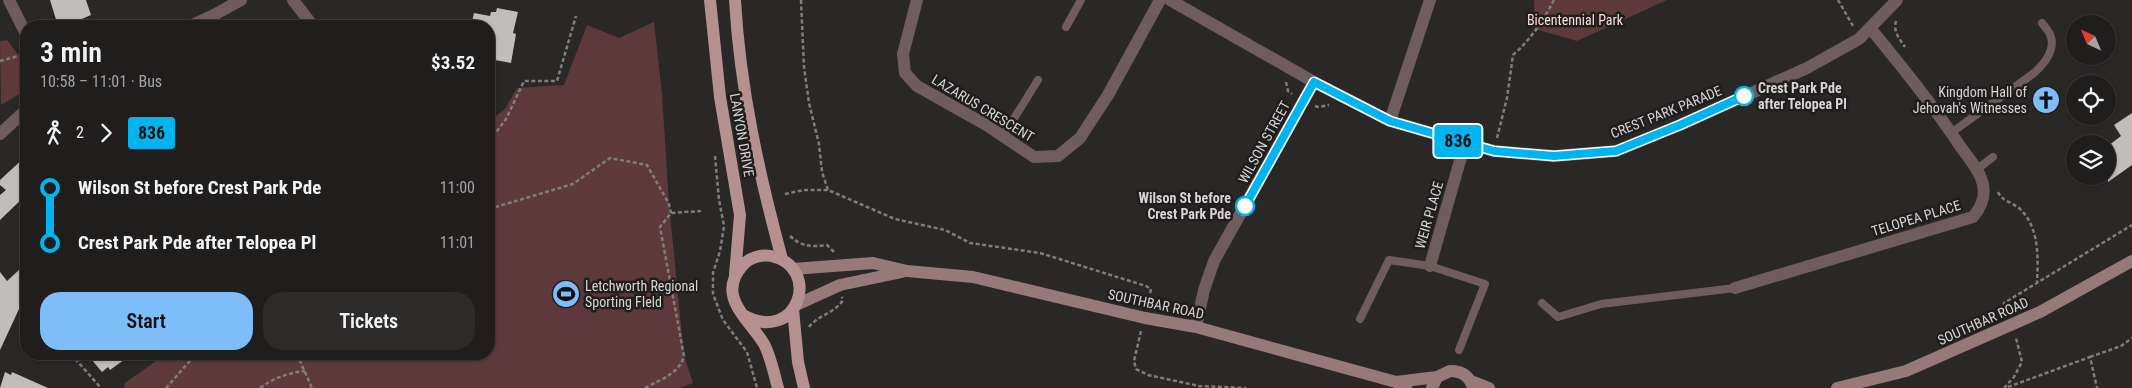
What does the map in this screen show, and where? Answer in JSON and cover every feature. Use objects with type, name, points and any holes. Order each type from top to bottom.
[{"type":"main road","name":"LANYON DRIVE","points":[[710,0],[720,97],[740,215],[735,276]]},
{"type":"main road","name":"LANYON DRIVE","points":[[735,0],[745,98],[757,165],[782,259]]},
{"type":"main road","points":[[778,388],[764,345],[736,305],[732,290],[735,276],[744,263],[755,257],[768,256],[782,259],[793,269],[798,280],[800,294],[795,307],[798,362],[804,388]]},
{"type":"main road","name":"SOUTHBAR ROAD","points":[[1838,388],[1915,368],[2040,312],[2132,261]]},
{"type":"main road","name":"SOUTHBAR ROAD","points":[[793,269],[873,263],[907,271],[973,277],[1145,318],[1196,327],[1401,385],[1434,383],[1445,372],[1455,371],[1464,374],[1472,385]]},
{"type":"main road","name":"SOUTHBAR ROAD","points":[[795,307],[840,285],[907,271]]},
{"type":"main road","points":[[743,315],[755,322],[768,323],[781,320],[795,307]]},
{"type":"main road","points":[[1472,385],[1489,388]]},
{"type":"street","points":[[9,0],[20,22]]},
{"type":"street","points":[[203,20],[241,0]]},
{"type":"street","points":[[293,0],[308,20]]},
{"type":"street","name":"LAZARUS CRESCENT","points":[[917,0],[904,54],[905,73],[917,86],[1003,136],[1034,157],[1058,156],[1080,138],[1108,94],[1160,0]]},
{"type":"street","name":"CREST PARK PARADE","points":[[1170,0],[1314,82],[1390,121],[1494,151],[1554,156],[1616,151],[1680,125],[1807,68],[1859,39],[1898,0]]},
{"type":"street","points":[[1390,121],[1430,0]]},
{"type":"street","name":"TELOPEA PLACE","points":[[1735,288],[1973,217],[1980,209],[1984,197],[1981,178],[1951,132],[1908,74],[1871,29]]},
{"type":"street","name":"WILSON STREET","points":[[1196,327],[1204,290],[1214,261],[1314,82]]},
{"type":"street","points":[[0,134],[20,116]]},
{"type":"street","name":"WEIR PLACE","points":[[1430,266],[1465,143]]},
{"type":"lane","points":[[1066,27],[1082,0]]},
{"type":"lane","points":[[1951,132],[2034,73],[2046,62],[2051,46],[2051,36],[2042,23]]},
{"type":"lane","points":[[1003,136],[1038,80]]},
{"type":"lane","points":[[1976,170],[1993,157]]},
{"type":"lane","points":[[1360,319],[1390,260],[1430,266],[1484,284],[1459,350]]},
{"type":"lane","points":[[1542,303],[1558,317],[1601,304],[1735,288]]},
{"type":"path","points":[[785,194],[804,190],[828,190],[822,172],[819,144],[804,67],[801,0]]},
{"type":"path","points":[[1494,151],[1507,98],[1513,55],[1528,42],[1554,0]]},
{"type":"path","points":[[1838,0],[1844,7],[1859,39]]},
{"type":"path","points":[[495,134],[506,120],[524,81],[557,81],[576,16]]},
{"type":"path","points":[[0,62],[20,56]]},
{"type":"path","points":[[495,207],[573,184],[610,158],[647,165],[669,204],[671,213]]},
{"type":"path","points":[[1998,194],[2004,201],[2014,204],[2024,213],[2032,229],[2037,243],[2037,284],[2132,225]]},
{"type":"path","points":[[645,388],[674,373],[682,365],[684,356],[660,227],[671,213],[701,211]]},
{"type":"path","points":[[2006,387],[2121,346],[2132,338]]},
{"type":"path","points":[[2090,357],[2097,388]]},
{"type":"path","points":[[76,360],[101,388]]},
{"type":"path","points":[[166,388],[191,360]]},
{"type":"path","points":[[300,360],[312,388]]},
{"type":"path","points":[[260,388],[274,378],[294,372],[305,372]]},
{"type":"green space","name":"Bicentennial Park","points":[[1534,0],[1667,0],[1577,41],[1535,29]]},
{"type":"green space","points":[[654,22],[662,94],[669,204],[684,356],[693,383],[680,388],[124,388],[125,383],[158,360],[495,360],[495,116],[505,109],[517,88],[564,85],[587,25],[619,38]]},
{"type":"green space","points":[[7,40],[20,57],[20,94],[1,105],[0,41]]},
{"type":"building","points":[[50,0],[86,0],[91,15],[79,20],[56,20]]},
{"type":"building","points":[[497,8],[518,12],[513,33],[516,34],[511,63],[495,60],[495,20],[472,20],[474,13],[490,16],[491,12],[496,12]]},
{"type":"building","points":[[2132,113],[2132,165],[2116,176],[2116,140],[2121,136],[2114,125]]},
{"type":"building","points":[[20,162],[20,201],[0,220],[0,195],[6,190],[0,185],[0,180]]},
{"type":"building","points":[[19,270],[20,271],[20,307],[0,350],[0,272],[7,281]]},
{"type":"building","points":[[92,360],[124,360],[110,370],[108,367],[102,372]]},
{"type":"building","points":[[5,372],[11,375],[12,372],[48,388],[0,388]]},
{"type":"bus line","name":"836","points":[[1245,206],[1314,82],[1390,121],[1494,151],[1554,156],[1616,151],[1744,96]]},
{"type":"place","name":"Crest Park Pde after Telopea Pl","points":[[1744,96]]},
{"type":"place","name":"Kingdom Hall of Jehovah's Witnesses","points":[[2046,100]]},
{"type":"place","name":"Wilson St before Crest Park Pde","points":[[1245,206]]},
{"type":"place","name":"Letchworth Regional Sporting FIeld","points":[[566,294]]}]
